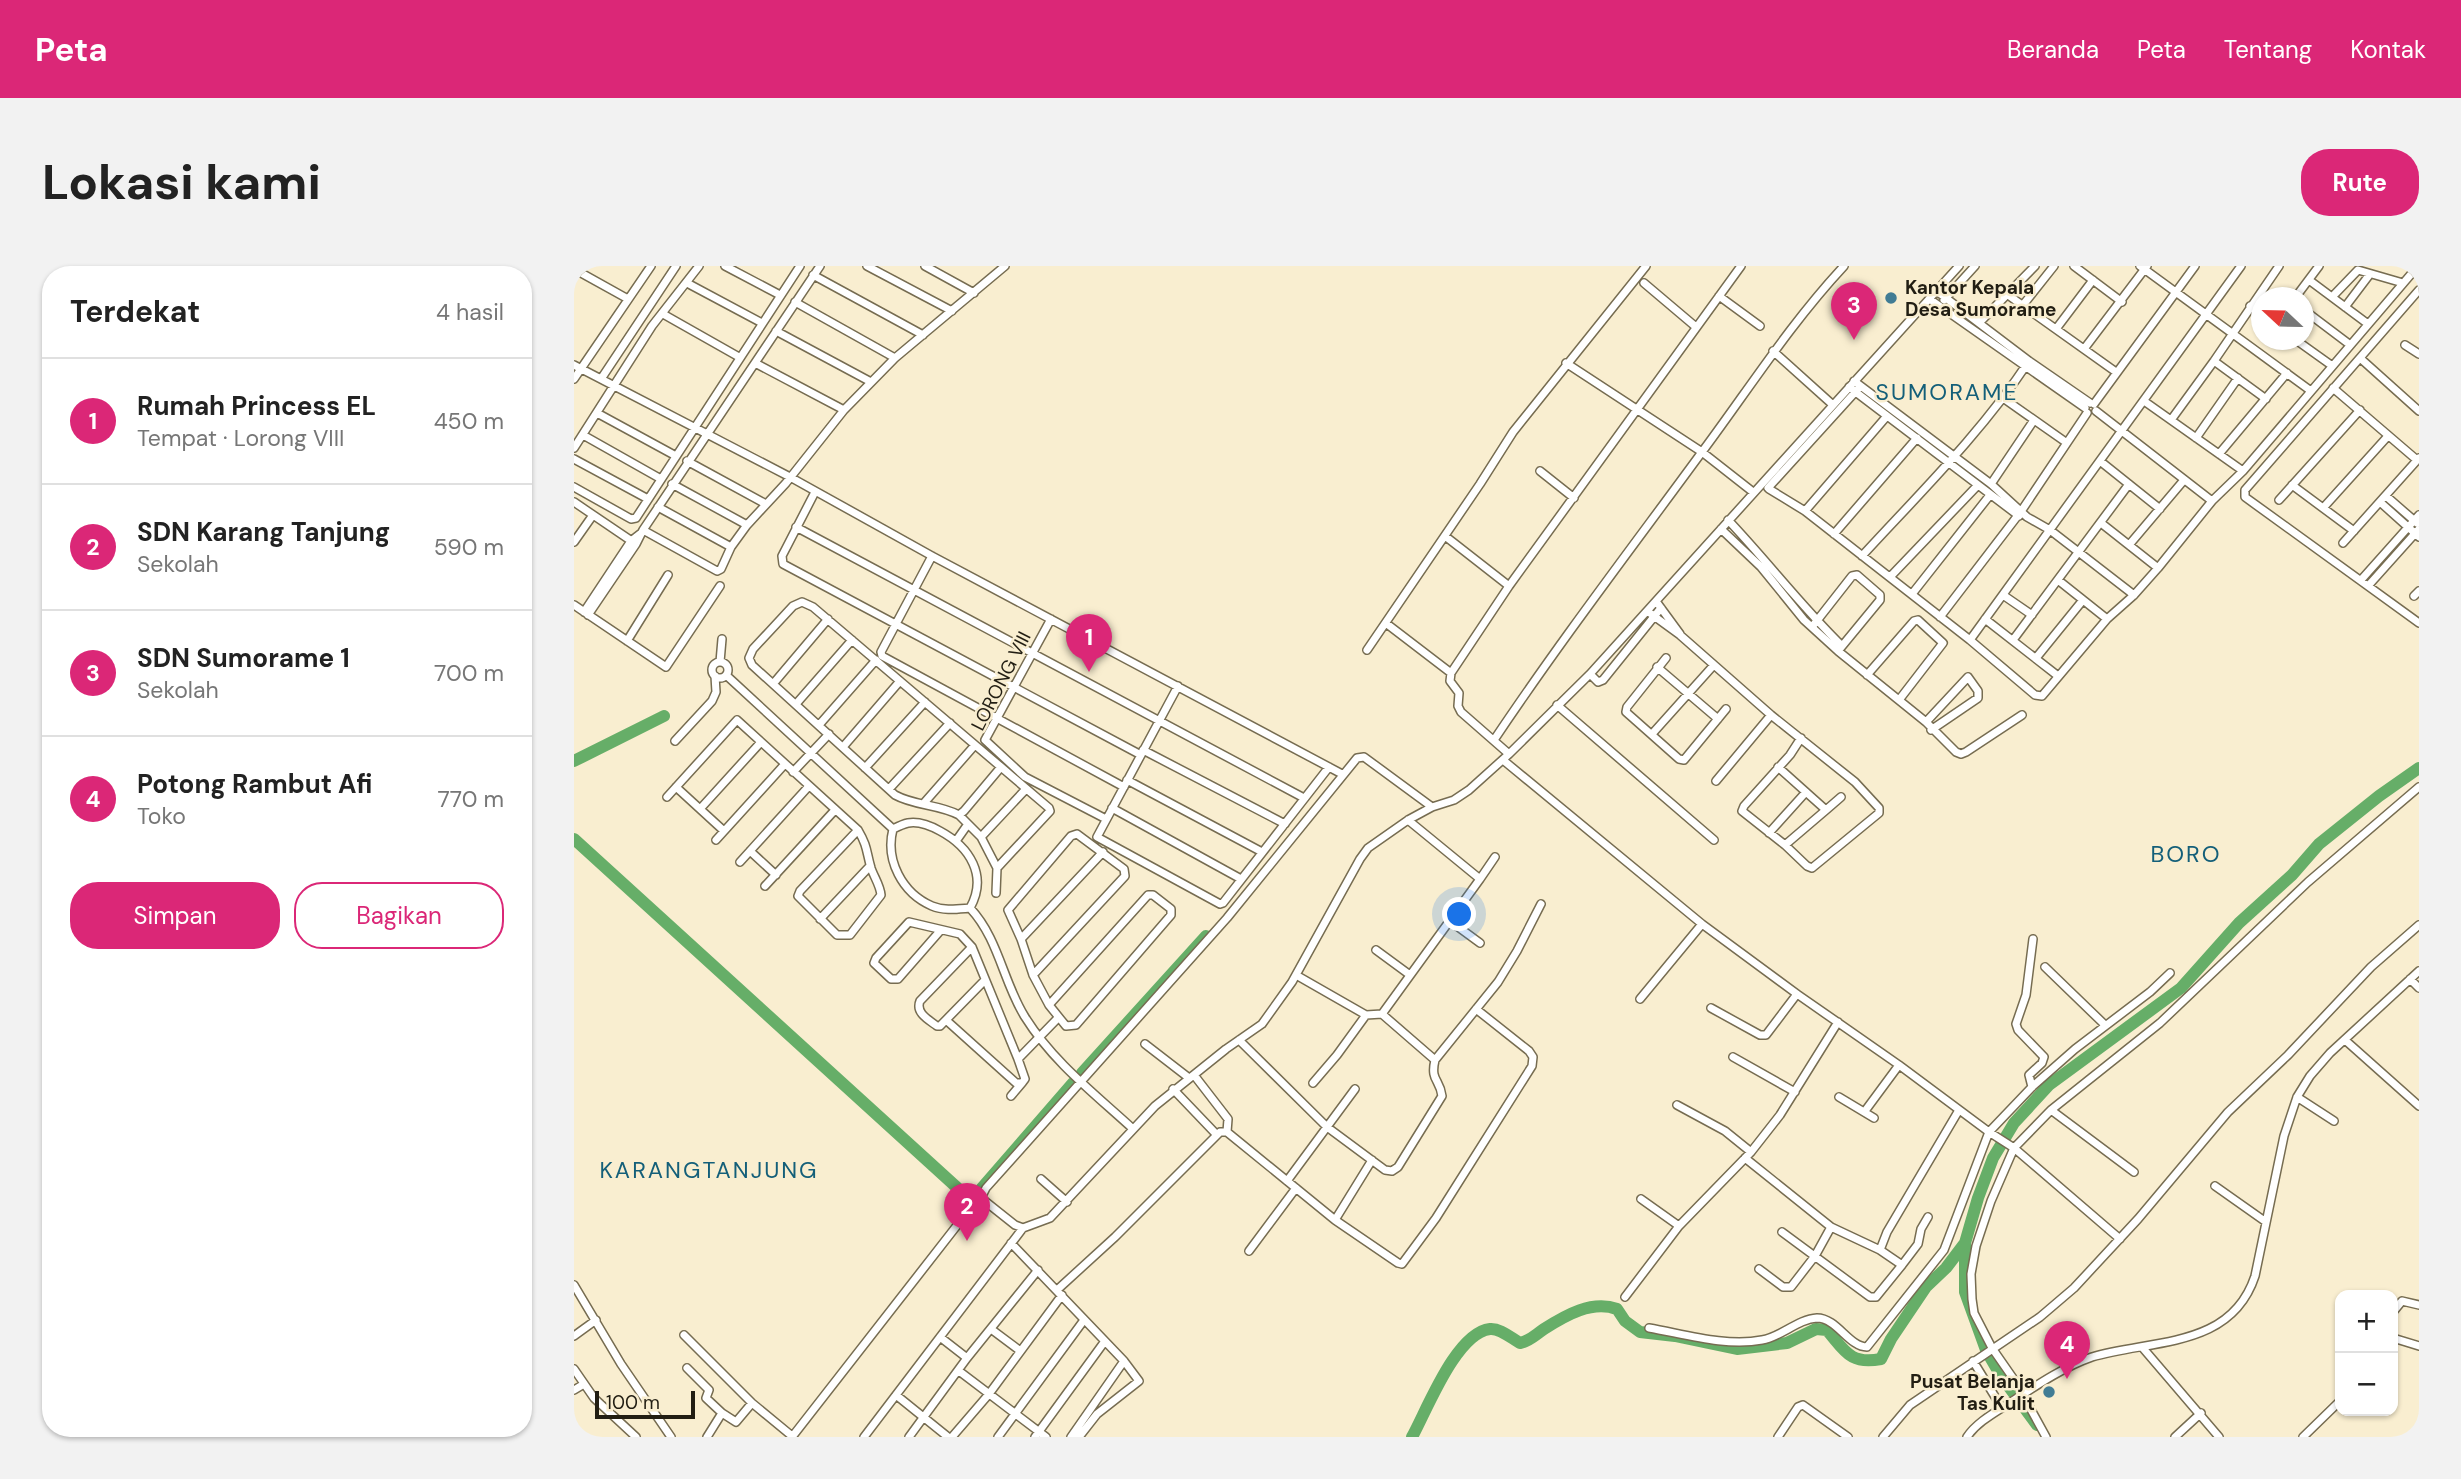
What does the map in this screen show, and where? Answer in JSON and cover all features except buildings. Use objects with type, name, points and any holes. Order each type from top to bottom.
[{"type":"street","points":[[574,379],[650,266]]},
{"type":"street","points":[[600,378],[676,266]]},
{"type":"street","points":[[574,448],[652,326],[699,266]]},
{"type":"street","points":[[724,266],[780,295]]},
{"type":"street","points":[[574,487],[631,519],[636,518],[799,266]]},
{"type":"street","points":[[586,613],[820,266]]},
{"type":"street","points":[[867,266],[951,311]]},
{"type":"street","points":[[925,266],[974,293]]},
{"type":"street","points":[[989,266],[1002,269]]},
{"type":"street","points":[[1367,650],[1387,624],[1513,432],[1646,266]]},
{"type":"street","points":[[1741,266],[1509,586],[1451,673],[1450,681],[1459,693],[1458,706],[1494,740],[1506,757],[1702,924],[1990,1133],[2012,1146],[2120,1239]]},
{"type":"street","points":[[1494,740],[1773,351],[1820,291],[1844,266]]},
{"type":"street","points":[[1769,489],[1959,266]]},
{"type":"street","points":[[1939,305],[1975,266]]},
{"type":"street","points":[[1979,323],[2035,266]]},
{"type":"street","points":[[2023,304],[2054,266]]},
{"type":"street","points":[[2074,266],[2122,302]]},
{"type":"street","points":[[1940,617],[2022,514],[2116,372],[2195,266]]},
{"type":"street","points":[[1970,640],[2241,266]]},
{"type":"street","points":[[2171,420],[2279,266]]},
{"type":"street","points":[[2304,287],[2319,266]]},
{"type":"street","points":[[1762,483],[1805,511],[2037,696],[2045,695],[2107,619],[2158,568],[2212,501],[2242,471],[2417,266]]},
{"type":"street","points":[[2084,349],[2122,302],[2144,267],[2311,391]]},
{"type":"street","points":[[574,269],[628,299]]},
{"type":"street","points":[[642,532],[717,571],[722,568],[731,547],[747,525],[791,478],[844,410],[895,358],[1002,269]]},
{"type":"street","points":[[2332,297],[2356,270],[2403,283]]},
{"type":"street","points":[[2345,307],[2370,274]]},
{"type":"street","points":[[813,275],[923,335]]},
{"type":"street","points":[[2056,328],[2093,280]]},
{"type":"street","points":[[2309,280],[2368,324]]},
{"type":"street","points":[[1644,283],[1696,327]]},
{"type":"street","points":[[687,284],[762,323]]},
{"type":"street","points":[[2419,290],[2244,494],[2419,623]]},
{"type":"street","points":[[1938,292],[2027,365]]},
{"type":"street","points":[[2008,295],[2116,372]]},
{"type":"street","points":[[1718,296],[1760,326]]},
{"type":"street","points":[[1931,300],[2091,408],[2212,501]]},
{"type":"street","points":[[795,302],[895,358]]},
{"type":"street","points":[[663,314],[739,356]]},
{"type":"street","points":[[2314,318],[2349,344]]},
{"type":"street","points":[[776,331],[872,383]]},
{"type":"street","points":[[2405,345],[2419,353]]},
{"type":"street","points":[[2310,350],[2331,365]]},
{"type":"street","points":[[1773,351],[1833,404]]},
{"type":"street","points":[[2360,358],[2419,411]]},
{"type":"street","points":[[2214,361],[2266,399]]},
{"type":"street","points":[[755,363],[844,410]]},
{"type":"street","points":[[1566,363],[1702,453],[1753,492]]},
{"type":"street","points":[[1862,556],[1951,460],[2027,365]]},
{"type":"street","points":[[581,369],[791,478],[1336,771]]},
{"type":"street","points":[[2219,454],[2287,373]]},
{"type":"street","points":[[2196,438],[2238,379]]},
{"type":"street","points":[[864,1437],[1023,1228],[1050,1218],[1173,1089],[1262,1024],[1273,1012],[1368,848],[1408,820],[1432,807],[1454,800],[1506,757],[1590,674],[1647,611],[1658,604],[1753,492],[1833,404],[1855,387]]},
{"type":"street","points":[[1855,387],[1917,438],[1991,484],[2022,514]]},
{"type":"street","points":[[1855,387],[1951,460],[1990,495],[2050,530],[2134,594]]},
{"type":"street","points":[[2333,388],[2418,459],[2343,543]]},
{"type":"street","points":[[2003,398],[2067,443]]},
{"type":"street","points":[[2144,401],[2242,471]]},
{"type":"street","points":[[2279,500],[2360,410]]},
{"type":"street","points":[[597,412],[676,456]]},
{"type":"street","points":[[1805,511],[1887,416]]},
{"type":"street","points":[[1991,484],[2034,420]]},
{"type":"street","points":[[583,435],[661,479]]},
{"type":"street","points":[[2323,508],[2388,436]]},
{"type":"street","points":[[1833,534],[1917,438]]},
{"type":"street","points":[[574,459],[648,499]]},
{"type":"street","points":[[687,461],[766,504]]},
{"type":"street","points":[[2100,461],[2160,509]]},
{"type":"street","points":[[1540,471],[1574,498]]},
{"type":"street","points":[[2129,545],[2183,480]]},
{"type":"street","points":[[672,484],[747,525]]},
{"type":"street","points":[[2013,639],[2129,484]]},
{"type":"street","points":[[1890,577],[1978,485]]},
{"type":"street","points":[[2292,485],[2354,531]]},
{"type":"street","points":[[814,492],[782,556],[783,564],[1285,824]]},
{"type":"street","points":[[1912,594],[1990,495]]},
{"type":"street","points":[[2383,499],[2416,526]]},
{"type":"street","points":[[574,502],[634,543]]},
{"type":"street","points":[[658,507],[731,547]]},
{"type":"street","points":[[574,542],[593,515]]},
{"type":"street","points":[[1728,520],[1762,556],[1814,624]]},
{"type":"street","points":[[2101,523],[2158,568]]},
{"type":"street","points":[[2361,580],[2416,526]]},
{"type":"street","points":[[2368,586],[2416,526]]},
{"type":"street","points":[[796,527],[1304,798]]},
{"type":"street","points":[[1721,529],[1867,675],[1926,722],[1957,754],[1962,754],[2022,715]]},
{"type":"street","points":[[1445,536],[1509,586]]},
{"type":"street","points":[[932,556],[881,652],[882,656],[996,719],[1262,852]]},
{"type":"street","points":[[627,641],[668,575]]},
{"type":"street","points":[[1814,624],[1852,576],[1857,575],[1880,595],[1880,600],[1840,648]]},
{"type":"street","points":[[2058,580],[2107,619]]},
{"type":"street","points":[[574,605],[666,667],[720,586]]},
{"type":"street","points":[[2003,594],[2032,615]]},
{"type":"street","points":[[2036,658],[2083,600]]},
{"type":"street","points":[[996,893],[997,869],[981,837],[959,815],[938,806],[904,800],[752,665],[749,658],[753,649],[798,603],[813,607],[828,619],[1049,807],[1050,811],[997,869]]},
{"type":"street","points":[[1590,674],[1598,682],[1602,681],[1654,616],[1658,604]]},
{"type":"street","points":[[1658,604],[1680,635]]},
{"type":"street","points":[[1647,611],[1680,635],[1771,715],[1801,738],[1855,782],[1879,808],[1879,813],[1812,868],[1742,811],[1790,755],[1801,738]]},
{"type":"street","points":[[773,684],[828,619]]},
{"type":"street","name":"LORONG VIII","points":[[1051,619],[986,737],[986,743],[1025,777],[1105,819]]},
{"type":"street","points":[[1985,619],[2058,676]]},
{"type":"street","points":[[1867,675],[1917,620],[1943,643],[1899,700]]},
{"type":"street","points":[[1387,624],[1451,673]]},
{"type":"street","points":[[720,662],[722,639]]},
{"type":"street","points":[[796,704],[852,639]]},
{"type":"street","points":[[1666,658],[1625,709],[1679,759],[1684,760],[1726,709]]},
{"type":"street","points":[[819,726],[876,660]]},
{"type":"street","points":[[720,662],[726,665],[726,675]]},
{"type":"street","points":[[674,741],[712,701],[716,692],[714,666],[720,662]]},
{"type":"street","points":[[1653,734],[1713,666]]},
{"type":"street","points":[[1657,667],[1718,719]]},
{"type":"street","points":[[715,676],[726,675],[892,829]]},
{"type":"street","points":[[1926,722],[1968,677],[1978,691],[1978,698],[1931,730]]},
{"type":"street","points":[[843,747],[900,681]]},
{"type":"street","points":[[1178,686],[1097,838],[1220,904],[1304,798],[1336,771],[1357,758],[1364,757],[1432,807]]},
{"type":"street","points":[[865,768],[925,702]]},
{"type":"street","points":[[1558,705],[1714,840]]},
{"type":"street","points":[[1716,781],[1771,715]]},
{"type":"street","points":[[667,797],[737,720],[858,830],[868,846],[870,866],[881,888],[881,895],[850,935],[837,935],[799,899],[799,894],[858,830]]},
{"type":"street","points":[[889,789],[950,723]]},
{"type":"street","points":[[793,772],[829,734]]},
{"type":"street","points":[[700,809],[761,742]]},
{"type":"street","points":[[1790,755],[1799,752],[1808,744]]},
{"type":"street","points":[[924,803],[975,745]]},
{"type":"street","points":[[716,840],[785,764]]},
{"type":"street","points":[[959,815],[1001,767]]},
{"type":"street","points":[[1778,767],[1826,810]]},
{"type":"street","points":[[684,1335],[752,1403],[792,1437],[981,1198],[985,1188],[1227,918],[1336,771]]},
{"type":"street","points":[[740,862],[809,786]]},
{"type":"street","points":[[676,787],[724,831]]},
{"type":"street","points":[[2046,1437],[1991,1349],[1973,1308],[1972,1274],[1976,1246],[2012,1146],[2051,1110],[2160,1023],[2308,882],[2419,787]]},
{"type":"street","points":[[981,837],[1027,789]]},
{"type":"street","points":[[1769,833],[1806,792]]},
{"type":"street","points":[[1784,845],[1841,797]]},
{"type":"street","points":[[1112,808],[1241,879]]},
{"type":"street","points":[[765,887],[835,810]]},
{"type":"street","points":[[1408,820],[1480,879]]},
{"type":"street","points":[[892,829],[908,823],[921,823],[943,832],[971,856],[976,866],[978,890],[970,908]]},
{"type":"street","points":[[956,841],[968,824]]},
{"type":"street","points":[[892,829],[890,852],[900,879],[933,906],[946,909],[970,908]]},
{"type":"street","points":[[1033,975],[1125,876],[1124,869],[1103,852],[1077,834],[1072,836],[1010,906],[1009,916],[1021,939],[1033,975],[1049,1005],[1066,1027],[1076,1025],[1167,921],[1171,909],[1153,895],[1142,899],[1049,1005]]},
{"type":"street","points":[[750,851],[776,875]]},
{"type":"street","points":[[1021,939],[1103,852]]},
{"type":"street","points":[[1382,1014],[1494,857]]},
{"type":"street","points":[[820,919],[870,866]]},
{"type":"street","points":[[1239,1040],[1327,1127],[1385,1170],[1392,1171],[1398,1167],[1442,1096],[1442,1091],[1433,1077],[1435,1060],[1498,982],[1541,904]]},
{"type":"street","points":[[970,908],[986,928],[1018,1003],[1039,1036],[1058,1060],[1133,1129]]},
{"type":"street","points":[[1450,921],[1479,943]]},
{"type":"street","points":[[940,930],[898,979],[891,979],[874,963],[909,922],[960,934],[972,947],[1025,1079],[1011,1096]]},
{"type":"street","points":[[1640,999],[1702,924]]},
{"type":"street","points":[[1883,1437],[1906,1409],[2040,1317],[2074,1288],[2120,1239],[2228,1112],[2288,1055],[2371,967],[2419,925]]},
{"type":"street","points":[[2032,939],[2026,995],[2016,1024],[2018,1030],[2043,1057],[2043,1061],[2029,1075],[2032,1087]]},
{"type":"street","points":[[972,947],[918,1005],[920,1012],[937,1026],[985,980]]},
{"type":"street","points":[[1376,950],[1410,975]]},
{"type":"street","points":[[2045,967],[2105,1025]]},
{"type":"street","points":[[1959,1437],[2022,1395],[2080,1362],[2207,1331],[2232,1313],[2251,1287],[2284,1136],[2297,1097],[2321,1063],[2419,971]]},
{"type":"street","points":[[1649,1328],[1730,1341],[1759,1341],[1813,1319],[1820,1319],[1859,1345],[1867,1347],[1944,1250],[1990,1133],[2032,1087],[2170,973]]},
{"type":"street","points":[[1296,975],[1366,1015],[1382,1014],[1435,1060]]},
{"type":"street","points":[[2410,979],[2419,988]]},
{"type":"street","points":[[1711,1008],[1760,1035],[1766,1035],[1797,994]]},
{"type":"street","points":[[896,1395],[950,1437],[989,1394],[1059,1293],[1223,1131],[1335,1220],[1398,1264],[1402,1264],[1436,1218],[1532,1066],[1529,1051],[1476,1009]]},
{"type":"street","points":[[1313,1083],[1366,1015]]},
{"type":"street","points":[[1018,1059],[1058,1019]]},
{"type":"street","points":[[946,1020],[1016,1083],[1021,1083]]},
{"type":"street","points":[[1625,1297],[1679,1226],[1748,1155],[1780,1115],[1838,1022]]},
{"type":"street","points":[[2345,1040],[2419,1106]]},
{"type":"street","points":[[1146,1044],[1191,1076],[1228,1119],[1227,1132]]},
{"type":"street","points":[[1733,1057],[1795,1092]]},
{"type":"street","points":[[1865,1111],[1899,1065]]},
{"type":"street","points":[[1173,1089],[1217,1135]]},
{"type":"street","points":[[1287,1181],[1355,1089]]},
{"type":"street","points":[[1839,1097],[1874,1118]]},
{"type":"street","points":[[2297,1097],[2334,1121]]},
{"type":"street","points":[[1677,1105],[1724,1131],[1831,1227],[1880,1250],[1902,1265]]},
{"type":"street","points":[[1880,1250],[1887,1232],[1959,1110]]},
{"type":"street","points":[[2051,1110],[2134,1172]]},
{"type":"street","points":[[1335,1220],[1372,1160]]},
{"type":"street","points":[[1041,1180],[1066,1202]]},
{"type":"street","points":[[2215,1186],[2266,1222]]},
{"type":"street","points":[[1249,1251],[1296,1188]]},
{"type":"street","points":[[981,1198],[1023,1228]]},
{"type":"street","points":[[1641,1199],[1679,1226]]},
{"type":"street","points":[[1782,1231],[1872,1298],[1876,1297],[1918,1244],[1921,1229],[1928,1217]]},
{"type":"street","points":[[1759,1269],[1783,1287],[1789,1288],[1815,1256],[1831,1227]]},
{"type":"street","points":[[1011,1243],[1125,1360],[1139,1381],[1097,1414],[1081,1434],[1090,1437]]},
{"type":"street","points":[[909,1437],[967,1358],[1038,1270]]},
{"type":"street","points":[[574,1285],[621,1364],[671,1437]]},
{"type":"street","points":[[2398,1306],[2402,1301],[2419,1305]]},
{"type":"street","points":[[574,1336],[596,1320]]},
{"type":"street","points":[[998,1437],[1084,1320]]},
{"type":"street","points":[[991,1329],[1019,1350]]},
{"type":"street","points":[[940,1337],[967,1358]]},
{"type":"street","points":[[2398,1340],[2419,1346]]},
{"type":"street","points":[[958,1371],[1040,1435],[1105,1341]]},
{"type":"street","points":[[2142,1347],[2219,1437]]},
{"type":"street","points":[[1071,1437],[1125,1360]]},
{"type":"street","points":[[1975,1360],[2003,1408]]},
{"type":"street","points":[[687,1368],[709,1390],[706,1398],[736,1422],[752,1403]]},
{"type":"street","points":[[574,1369],[601,1406],[636,1437]]},
{"type":"street","points":[[574,1390],[584,1384]]},
{"type":"street","points":[[1778,1437],[1802,1405],[1848,1437]]},
{"type":"street","points":[[2303,1437],[2335,1406]]},
{"type":"street","points":[[707,1437],[722,1413]]},
{"type":"street","points":[[2175,1437],[2201,1413]]},
{"type":"street","points":[[1967,1437],[1975,1427]]},
{"type":"waterway","points":[[574,761],[664,716]]},
{"type":"waterway","points":[[2037,1425],[2001,1376],[1986,1350],[1965,1292],[1965,1243],[1993,1158],[2014,1123],[2049,1085],[2181,988],[2239,923],[2292,875],[2319,844],[2419,768]]},
{"type":"waterway","points":[[574,839],[963,1193],[975,1196],[1073,1083]]},
{"type":"waterway","points":[[1082,1073],[1206,936]]},
{"type":"waterway","points":[[1412,1437],[1454,1358],[1478,1334],[1494,1329],[1520,1343],[1579,1310],[1598,1306],[1617,1309],[1625,1321],[1640,1332],[1675,1336],[1737,1349],[1787,1343],[1816,1329],[1827,1330],[1849,1355],[1862,1360],[1881,1359],[1891,1339],[1926,1287],[1946,1268],[1965,1243]]},
{"type":"place","name":"Kantor Kepala Desa Sumorame","points":[[1891,298]]},
{"type":"place","name":"SDN Sumorame 1","points":[[1854,340]]},
{"type":"place","name":"Rumah Princess EL","points":[[1089,672]]},
{"type":"place","name":"SDN Karang Tanjung","points":[[967,1241]]},
{"type":"place","name":"Potong Rambut Afi","points":[[2067,1379]]},
{"type":"place","name":"Pusat Belanja Tas Kulit","points":[[2049,1392]]},
{"type":"district","name":"SUMORAME","points":[[1947,392]]},
{"type":"district","name":"BORO","points":[[2186,854]]},
{"type":"district","name":"KARANGTANJUNG","points":[[709,1170]]}]
